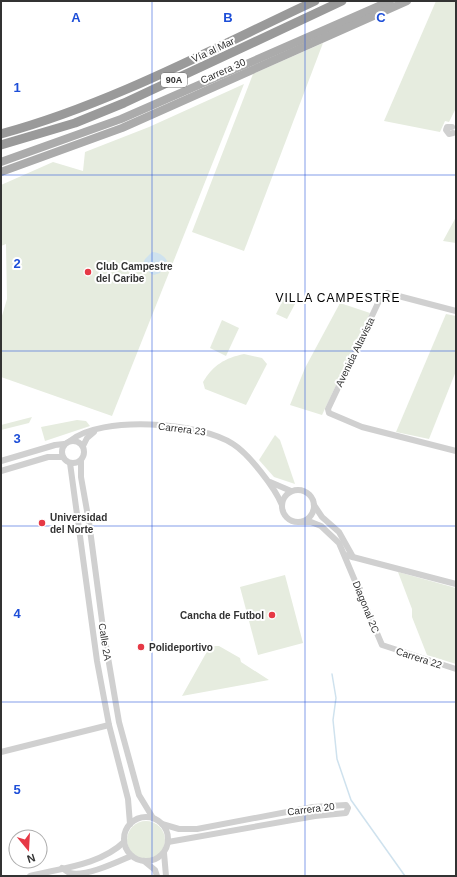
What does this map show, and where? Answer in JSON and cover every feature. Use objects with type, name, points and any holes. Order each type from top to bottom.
[{"type":"highway","name":"Vía al Mar","points":[[1,134],[38,124],[117,95],[315,1]]},
{"type":"highway","name":"Vía al Mar","points":[[1,145],[75,123],[124,103],[342,1]]},
{"type":"main road","name":"Carrera 30","points":[[1,162],[121,119],[390,1]]},
{"type":"main road","name":"Carrera 30","points":[[1,172],[122,128],[407,1]]},
{"type":"street","points":[[452,132],[456,120]]},
{"type":"street","name":"Avenida Altavista","points":[[456,311],[387,293],[379,301],[328,409],[329,413],[362,427],[456,451]]},
{"type":"street","name":"Carrera 23","points":[[1,461],[55,445],[67,443],[76,436],[127,424],[176,426],[212,433],[235,444],[277,493],[282,505]]},
{"type":"street","name":"Carrera 23","points":[[83,446],[89,436],[98,430]]},
{"type":"street","points":[[78,442],[83,446],[84,452],[81,460],[75,463],[70,463],[63,457],[61,452],[67,443],[78,442]]},
{"type":"street","points":[[1,471],[48,456],[63,457]]},
{"type":"street","name":"Calle 2A","points":[[81,460],[81,477],[118,722],[139,796],[153,818]]},
{"type":"street","name":"Calle 2A","points":[[70,463],[97,661],[109,725],[128,799],[130,824]]},
{"type":"street","name":"Carrera 23","points":[[268,482],[292,491]]},
{"type":"street","points":[[353,557],[339,532],[322,517],[314,505],[312,498],[306,492],[299,490],[292,491],[284,497],[282,505],[285,516],[289,520],[311,522],[327,530],[335,538],[346,555],[353,557],[456,584]]},
{"type":"street","points":[[300,522],[312,514],[314,505]]},
{"type":"street","name":"Diagonal 2C","points":[[346,555],[382,645]]},
{"type":"street","name":"Diagonal 2C","points":[[351,569],[353,557]]},
{"type":"street","name":"Carrera 22","points":[[382,645],[456,670]]},
{"type":"street","points":[[1,752],[109,725]]},
{"type":"street","name":"Carrera 20","points":[[162,824],[179,829],[197,829],[313,807],[346,805],[348,808],[346,812],[315,816],[168,842]]},
{"type":"street","points":[[157,876],[155,870],[144,861],[131,856],[124,842],[124,836],[130,824],[140,818],[153,818],[162,824],[168,833],[168,842],[164,853],[164,867],[166,876]]},
{"type":"street","points":[[30,876],[107,855],[124,842]]},
{"type":"street","points":[[144,861],[158,858],[164,853]]},
{"type":"street","points":[[62,868],[70,873],[82,873],[101,868],[131,856]]},
{"type":"shaded area","points":[[436,1],[456,1],[456,108],[449,122],[445,121],[440,132],[384,121]]},
{"type":"shaded area","points":[[323,43],[244,251],[192,232],[253,74]]},
{"type":"shaded area","name":"Club Campestre del Caribe","points":[[244,84],[112,416],[1,377],[1,319],[7,299],[6,244],[1,246],[1,185],[53,162],[83,171],[85,152],[149,127]]},
{"type":"shaded area","points":[[456,217],[456,243],[443,241]]},
{"type":"shaded area","points":[[285,296],[296,302],[287,319],[276,314]]},
{"type":"shaded area","points":[[340,303],[370,313],[322,415],[290,405],[305,368]]},
{"type":"shaded area","points":[[446,314],[456,316],[456,371],[429,439],[396,432]]},
{"type":"shaded area","points":[[222,320],[239,328],[226,356],[210,348]]},
{"type":"shaded area","points":[[244,354],[262,358],[267,364],[246,405],[205,389],[203,382],[215,367],[225,360]]},
{"type":"shaded area","points":[[32,417],[29,423],[1,430],[1,425]]},
{"type":"shaded area","points":[[77,420],[86,421],[90,426],[45,441],[41,427]]},
{"type":"shaded area","points":[[275,435],[280,440],[295,484],[274,477],[259,460]]},
{"type":"shaded area","points":[[398,572],[456,588],[456,664],[427,655],[412,617],[412,609]]},
{"type":"shaded area","name":"Cancha de Futbol","points":[[285,575],[303,643],[258,655],[240,587]]},
{"type":"shaded area","points":[[219,646],[240,658],[241,662],[269,680],[182,696],[205,655],[209,649]]},
{"type":"shaded area","points":[[146,821],[156,824],[162,830],[165,840],[162,850],[156,856],[146,859],[136,856],[130,850],[127,840],[130,830],[136,824]]},
{"type":"water","points":[[152,252],[165,257],[167,261],[164,263],[160,273],[154,275],[150,273],[143,264],[145,259]]},
{"type":"waterway","points":[[332,674],[336,698],[333,720],[337,759],[351,800],[405,876]]},
{"type":"place","name":"Club Campestre del Caribe","points":[[88,272]]},
{"type":"place","name":"Universidad del Norte","points":[[42,523]]},
{"type":"place","name":"Cancha de Futbol","points":[[272,615]]},
{"type":"place","name":"Polideportivo","points":[[141,647]]},
{"type":"district","name":"VILLA CAMPESTRE","points":[[338,298]]}]
